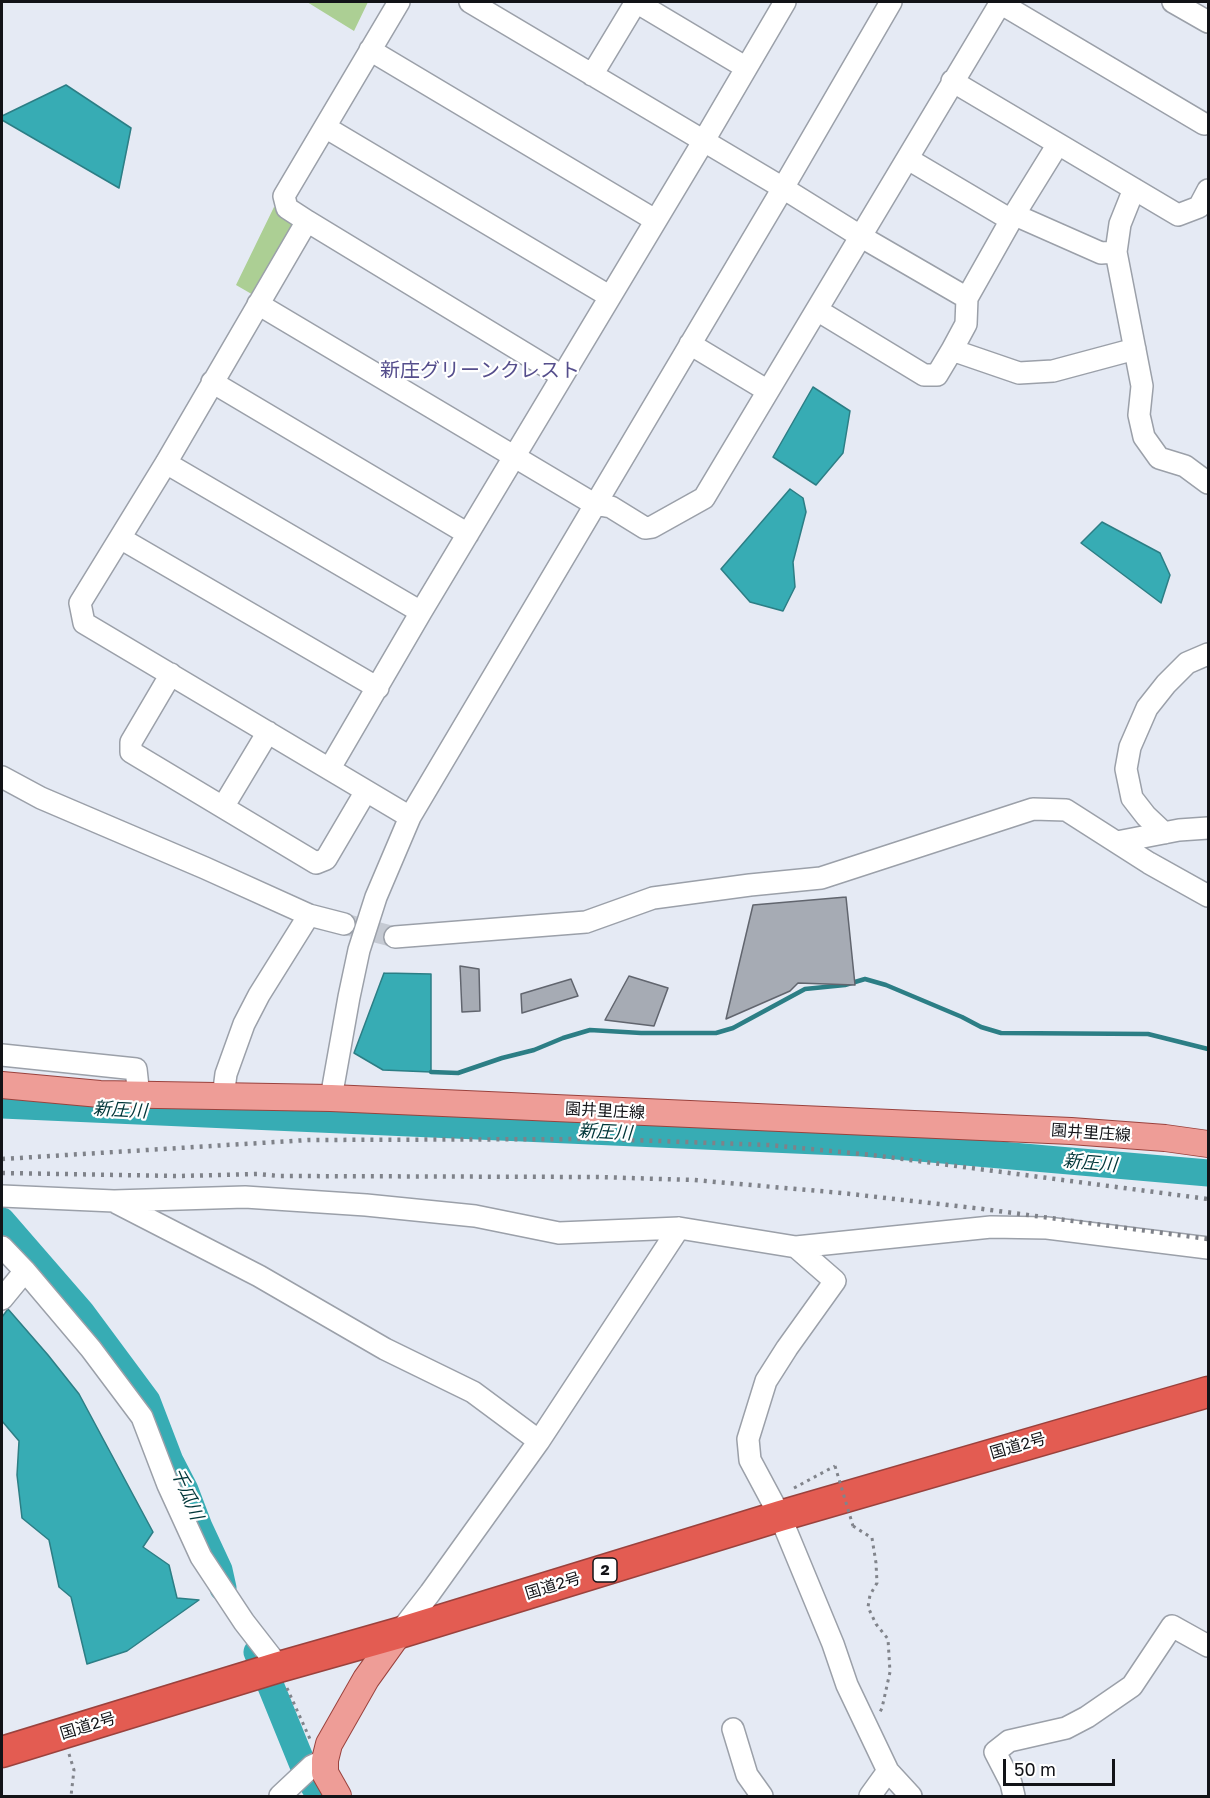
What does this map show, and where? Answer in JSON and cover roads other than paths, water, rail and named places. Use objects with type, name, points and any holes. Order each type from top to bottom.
[{"type":"highway","name":"国道2号","points":[[2,1752],[279,1667],[399,1633],[776,1509],[1209,1392]]},
{"type":"main road","name":"園井里庄線","points":[[2,1085],[139,1096],[331,1098],[1071,1131],[1165,1138],[1209,1144]]},
{"type":"main road","points":[[338,1797],[325,1773],[329,1744],[366,1679],[399,1633]]},
{"type":"street","points":[[399,2],[284,196],[287,208],[562,376]]},
{"type":"street","points":[[470,2],[967,298]]},
{"type":"street","points":[[592,75],[636,2],[745,67]]},
{"type":"street","points":[[330,768],[785,2]]},
{"type":"street","points":[[331,1098],[359,950],[376,897],[410,817],[891,2]]},
{"type":"street","points":[[258,304],[594,504],[610,507],[645,528],[652,527],[704,498],[1000,2],[1207,123]]},
{"type":"street","points":[[1173,2],[1209,22]]},
{"type":"street","points":[[370,50],[655,220]]},
{"type":"street","points":[[952,81],[1178,215],[1198,207],[1209,190]]},
{"type":"street","points":[[325,127],[609,296]]},
{"type":"street","points":[[816,310],[924,375],[937,375],[966,324],[967,298],[1058,144]]},
{"type":"street","points":[[908,159],[1013,218],[1101,253],[1116,252]]},
{"type":"street","points":[[1134,189],[1120,224],[1116,252],[1142,386],[1139,415],[1144,437],[1159,458],[1185,466],[1209,483]]},
{"type":"street","points":[[307,221],[166,463],[80,603],[84,623],[410,817]]},
{"type":"street","points":[[690,344],[768,391]]},
{"type":"street","points":[[952,350],[1019,373],[1053,371],[1135,350]]},
{"type":"street","points":[[212,382],[468,534]]},
{"type":"street","points":[[166,463],[421,612]]},
{"type":"street","points":[[120,538],[378,688]]},
{"type":"street","points":[[1164,833],[1146,816],[1132,798],[1126,770],[1130,747],[1147,708],[1166,684],[1187,663],[1209,654]]},
{"type":"street","points":[[171,674],[131,742],[131,752],[316,863],[326,858],[366,791]]},
{"type":"street","points":[[223,807],[268,732]]},
{"type":"street","points":[[2,777],[42,798],[195,863],[309,915],[344,924]]},
{"type":"street","points":[[395,938],[586,922],[653,898],[821,878],[1033,809],[1066,810],[1149,863],[1209,896]]},
{"type":"street","points":[[1117,842],[1164,833],[1209,828]]},
{"type":"street","points":[[223,1097],[226,1074],[244,1024],[259,995],[309,915]]},
{"type":"street","points":[[2,1055],[136,1069],[139,1096]]},
{"type":"street","points":[[2,1196],[114,1201],[246,1197],[366,1205],[475,1216],[559,1233],[679,1228],[796,1247],[991,1227],[1047,1228],[1209,1248]]},
{"type":"street","points":[[114,1201],[260,1276],[386,1349],[473,1392],[539,1442]]},
{"type":"street","points":[[399,1633],[539,1442],[679,1228]]},
{"type":"street","points":[[2,1246],[91,1349],[142,1417],[168,1485],[201,1557],[244,1622],[279,1667]]},
{"type":"street","points":[[796,1247],[835,1281],[766,1381],[748,1439],[750,1460],[776,1509],[833,1644],[847,1685],[888,1770],[911,1797]]},
{"type":"street","points":[[2,1299],[25,1271]]},
{"type":"street","points":[[1014,1797],[1011,1783],[995,1752],[1009,1741],[1066,1728],[1087,1717],[1132,1686],[1172,1626],[1209,1646]]},
{"type":"street","points":[[733,1729],[747,1775],[762,1797]]},
{"type":"street","points":[[280,1797],[312,1766],[325,1760]]},
{"type":"street","points":[[870,1797],[888,1770]]},
{"type":"water","points":[[66,85],[131,128],[119,188],[2,120],[2,116]]},
{"type":"water","points":[[813,387],[850,411],[843,453],[816,485],[773,457]]},
{"type":"water","points":[[790,489],[803,498],[806,512],[793,562],[795,587],[783,611],[750,602],[721,569]]},
{"type":"water","points":[[1102,522],[1160,553],[1170,575],[1161,603],[1081,543]]},
{"type":"water","points":[[384,973],[431,974],[431,1072],[383,1070],[354,1053]]},
{"type":"water","points":[[8,1309],[79,1394],[153,1532],[143,1547],[169,1565],[177,1598],[199,1600],[127,1651],[87,1664],[71,1597],[59,1587],[49,1540],[22,1518],[17,1475],[19,1441],[2,1421],[2,1317]]},
{"type":"waterway","points":[[431,1072],[458,1073],[590,1030],[716,1033],[733,1028],[805,989],[845,985],[865,979],[886,985],[981,1027],[1001,1033],[1148,1034],[1208,1049]]},
{"type":"waterway","name":"新圧川","points":[[2,1105],[862,1143],[1208,1173]]},
{"type":"waterway","name":"千瓜川","points":[[2,1221],[81,1312],[147,1401],[170,1461],[219,1570],[223,1588]]},
{"type":"waterway","name":"千瓜川","points":[[257,1652],[307,1775],[320,1796]]},
{"type":"tunnel","points":[[344,924],[395,937]]},
{"type":"railway","points":[[2,1159],[308,1140],[603,1139],[769,1145],[872,1155],[1208,1199]]},
{"type":"railway","points":[[2,1173],[179,1176],[257,1174],[279,1176],[597,1177],[694,1180],[842,1193],[983,1209],[1208,1239]]},
{"type":"district","name":"新庄グリーンクレスト","points":[[480,371]]}]
